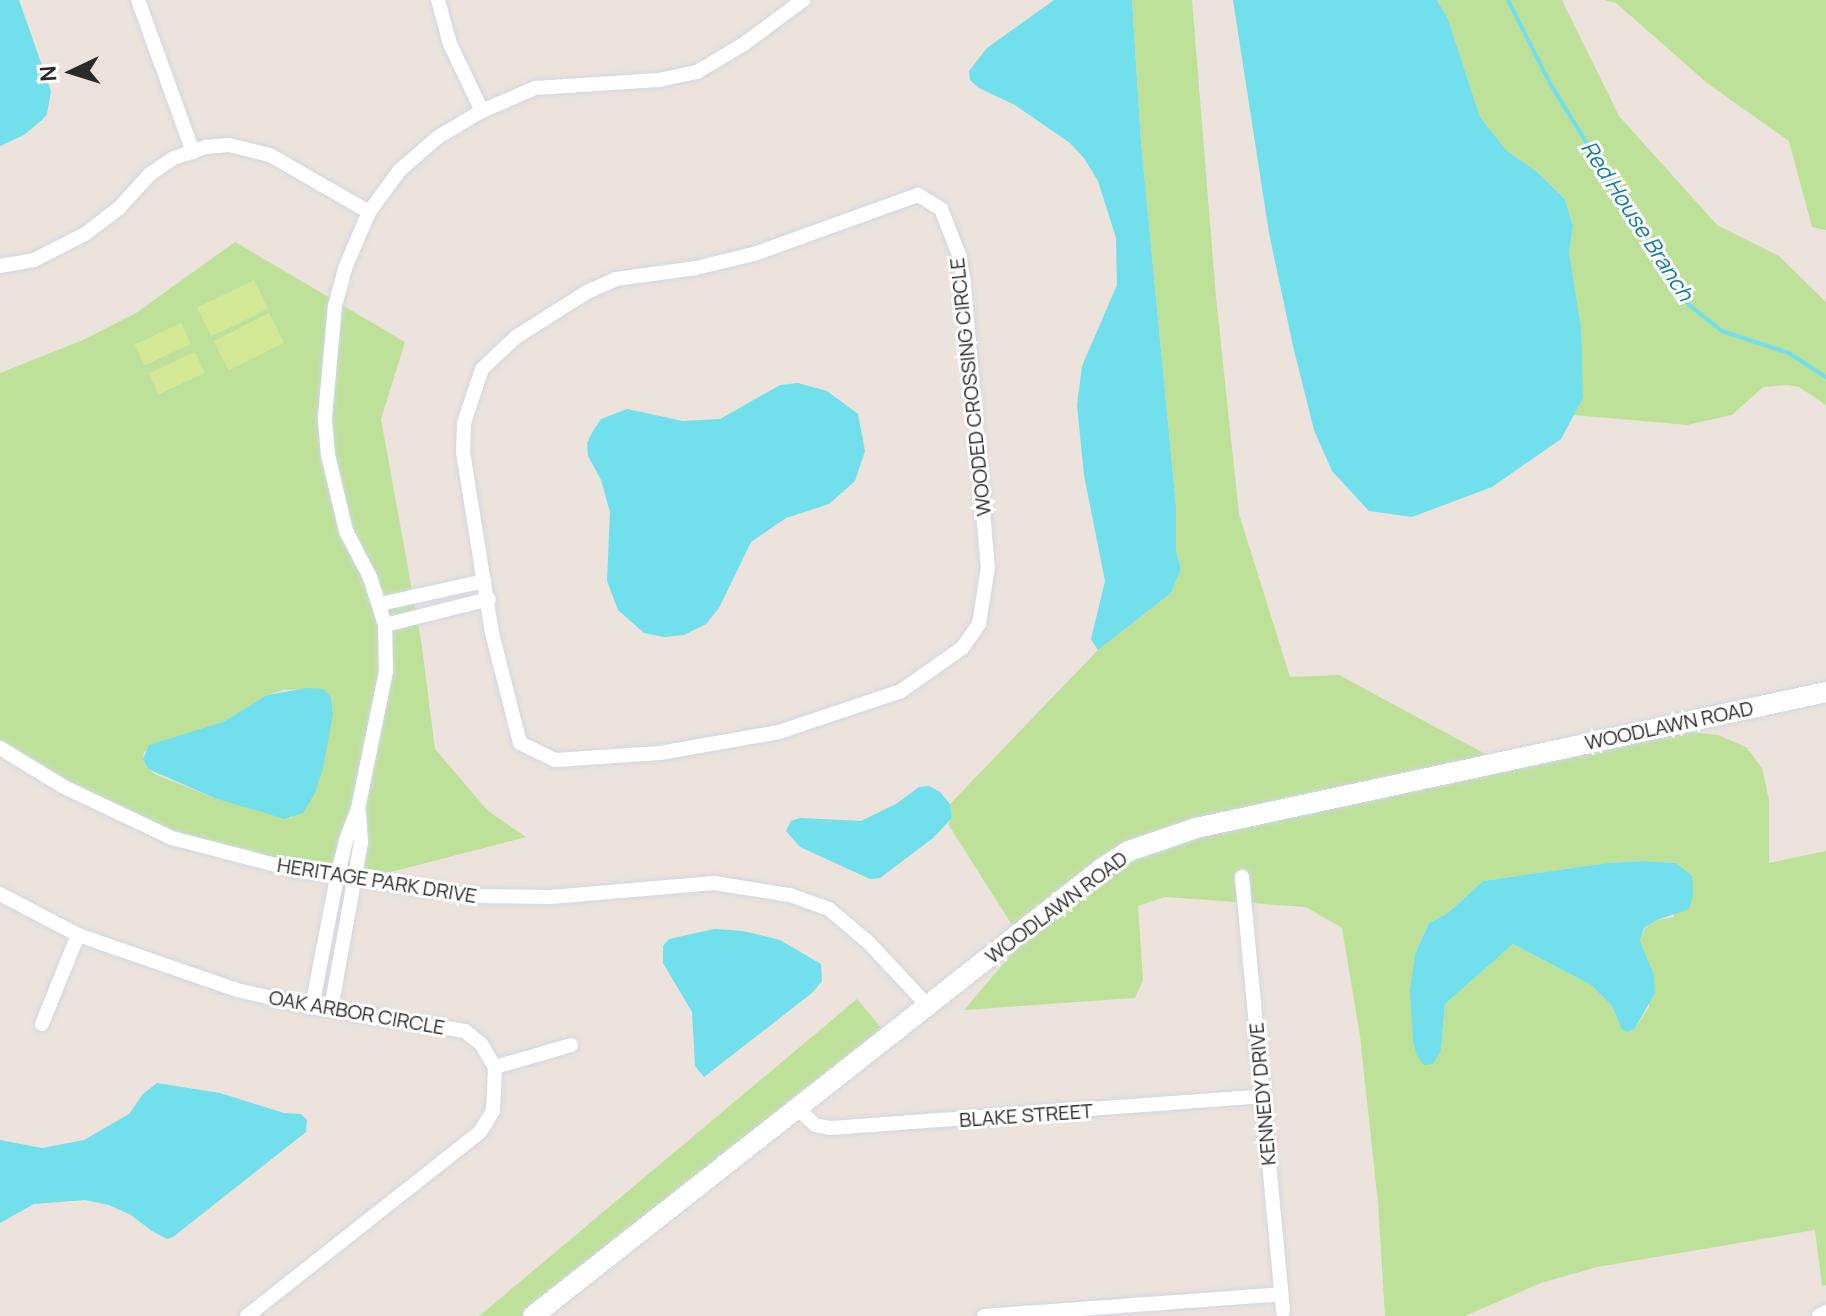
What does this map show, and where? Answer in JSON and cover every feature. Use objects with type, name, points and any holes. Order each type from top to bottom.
[{"type":"street","points":[[138,0],[193,152]]},
{"type":"street","points":[[438,0],[450,44],[482,111]]},
{"type":"street","points":[[312,1007],[337,877],[358,809],[386,671],[385,625],[380,604],[346,531],[328,455],[325,417],[335,306],[345,268],[369,212],[400,170],[438,137],[482,111],[535,88],[659,80],[697,72],[744,44],[803,0]]},
{"type":"street","points":[[0,266],[34,260],[85,234],[119,208],[150,174],[174,158],[229,145],[270,155],[369,212]]},
{"type":"street","name":"WOODED CROSSING CIRCLE","points":[[918,195],[941,209],[959,255],[964,284],[988,567],[979,624],[962,648],[901,691],[779,732],[660,753],[555,760],[520,743],[492,633],[485,581],[463,452],[464,423],[482,369],[516,337],[587,292],[616,279],[696,268],[754,254],[918,195]]},
{"type":"street","points":[[380,604],[485,581]]},
{"type":"street","points":[[385,625],[489,599]]},
{"type":"street","name":"WOODLAWN ROAD","points":[[533,1316],[1101,869],[1160,838],[1343,795],[1826,692]]},
{"type":"street","name":"HERITAGE PARK DRIVE","points":[[0,748],[64,787],[172,838],[291,869],[474,896],[551,897],[714,883],[750,886],[829,909],[869,943],[928,1006]]},
{"type":"street","points":[[331,1009],[361,842],[358,809]]},
{"type":"street","name":"KENNEDY DRIVE","points":[[1242,877],[1283,1311]]},
{"type":"street","name":"OAK ARBOR CIRCLE","points":[[0,894],[78,935],[237,990],[312,1007],[465,1031],[481,1044],[495,1067]]},
{"type":"street","points":[[42,1024],[78,935]]},
{"type":"street","points":[[247,1316],[480,1132],[493,1111],[495,1067],[571,1045]]},
{"type":"street","name":"BLAKE STREET","points":[[798,1109],[815,1125],[831,1128],[1262,1096]]},
{"type":"street","points":[[984,1316],[1281,1294]]},
{"type":"street","points":[[1819,1316],[1826,1312]]},
{"type":"green space","points":[[1132,0],[1192,0],[1216,297],[1239,514],[1290,677],[1339,675],[1489,756],[1194,821],[1014,928],[948,824],[952,818],[950,804],[1098,650],[1171,593],[1181,569],[1176,551],[1176,506],[1141,142]]},
{"type":"green space","points":[[1437,0],[1562,0],[1619,116],[1717,225],[1779,256],[1826,302],[1826,405],[1799,387],[1788,385],[1763,387],[1732,415],[1687,425],[1574,415],[1583,398],[1569,253],[1573,226],[1565,199],[1536,171],[1507,151],[1480,117],[1448,19]]},
{"type":"green space","points":[[1604,0],[1826,0],[1826,230],[1812,227],[1789,141],[1707,83],[1616,3]]},
{"type":"green space","points":[[235,242],[405,342],[381,419],[421,640],[435,749],[488,811],[526,837],[352,882],[174,835],[0,748],[0,373],[83,340],[136,313]],"holes":[[[324,689],[331,697],[333,714],[292,818],[217,799],[157,775],[148,769],[143,759],[144,752],[223,722],[267,695],[283,690]]]},
{"type":"green space","points":[[254,280],[268,309],[211,336],[197,308]]},
{"type":"green space","points":[[269,313],[284,342],[229,371],[214,341]]},
{"type":"green space","points":[[181,323],[191,344],[144,365],[135,345]]},
{"type":"green space","points":[[195,352],[205,373],[158,394],[149,374]]},
{"type":"green space","points":[[1677,731],[1718,735],[1746,747],[1762,768],[1769,800],[1769,863],[1826,851],[1826,1285],[1822,1286],[1815,1230],[1597,1267],[1541,1283],[1465,1316],[1385,1316],[1378,1203],[1360,1036],[1342,928],[1306,907],[1165,897],[1138,906],[1143,980],[1135,998],[964,1010],[1023,941],[1106,874],[1163,844]],"holes":[[[1608,863],[1676,863],[1674,917],[1657,920],[1645,928],[1640,941],[1645,954],[1649,1007],[1635,1028],[1628,1032],[1622,1030],[1612,1006],[1591,985],[1513,944],[1445,1004],[1441,1050],[1415,954],[1429,923],[1448,913],[1483,881]]]},
{"type":"green space","points":[[857,999],[884,1031],[545,1316],[479,1316]]},
{"type":"water","points":[[0,0],[19,0],[51,91],[47,114],[42,120],[24,135],[0,146]]},
{"type":"water","points":[[1054,0],[1132,0],[1141,142],[1176,506],[1176,551],[1181,569],[1171,593],[1098,650],[1091,639],[1105,581],[1084,475],[1077,405],[1082,366],[1117,285],[1116,238],[1098,181],[1084,158],[1070,143],[1015,105],[979,88],[970,80],[969,71],[987,48]]},
{"type":"water","points":[[1233,0],[1437,0],[1448,19],[1480,117],[1507,151],[1536,171],[1565,199],[1573,226],[1569,253],[1581,328],[1583,398],[1561,439],[1492,487],[1412,517],[1369,511],[1332,471],[1314,430],[1269,233]]},
{"type":"water","points":[[798,383],[827,391],[858,414],[865,451],[855,481],[829,504],[786,518],[751,542],[719,608],[706,624],[684,635],[664,637],[644,633],[618,610],[607,581],[610,512],[601,480],[588,456],[587,443],[593,431],[601,419],[627,409],[683,421],[720,419],[780,385]]},
{"type":"water","points":[[307,688],[324,689],[331,697],[333,714],[323,768],[315,793],[303,813],[284,819],[217,799],[148,769],[143,759],[149,745],[223,722],[267,695]]},
{"type":"water","points":[[929,786],[940,792],[950,804],[952,818],[933,838],[880,878],[870,879],[800,847],[786,831],[791,821],[800,818],[861,821],[896,804],[919,787]]},
{"type":"water","points":[[1643,861],[1676,863],[1692,876],[1693,895],[1689,909],[1644,928],[1640,941],[1654,975],[1655,993],[1635,1028],[1628,1032],[1622,1030],[1612,1006],[1591,985],[1513,944],[1445,1004],[1441,1050],[1433,1064],[1424,1065],[1417,1056],[1413,1041],[1410,990],[1415,954],[1429,923],[1448,913],[1483,881]]},
{"type":"water","points":[[714,929],[743,931],[780,940],[821,964],[822,981],[812,993],[704,1077],[695,1066],[692,1012],[663,963],[663,946],[669,939]]},
{"type":"water","points":[[157,1083],[220,1093],[284,1113],[301,1114],[307,1120],[306,1132],[167,1239],[131,1215],[109,1205],[85,1200],[34,1204],[0,1223],[0,1140],[42,1148],[84,1140],[129,1114],[143,1094]]},
{"type":"waterway","name":"Red House Branch","points":[[1508,0],[1551,85],[1684,301],[1722,331],[1789,353],[1826,377]]}]
